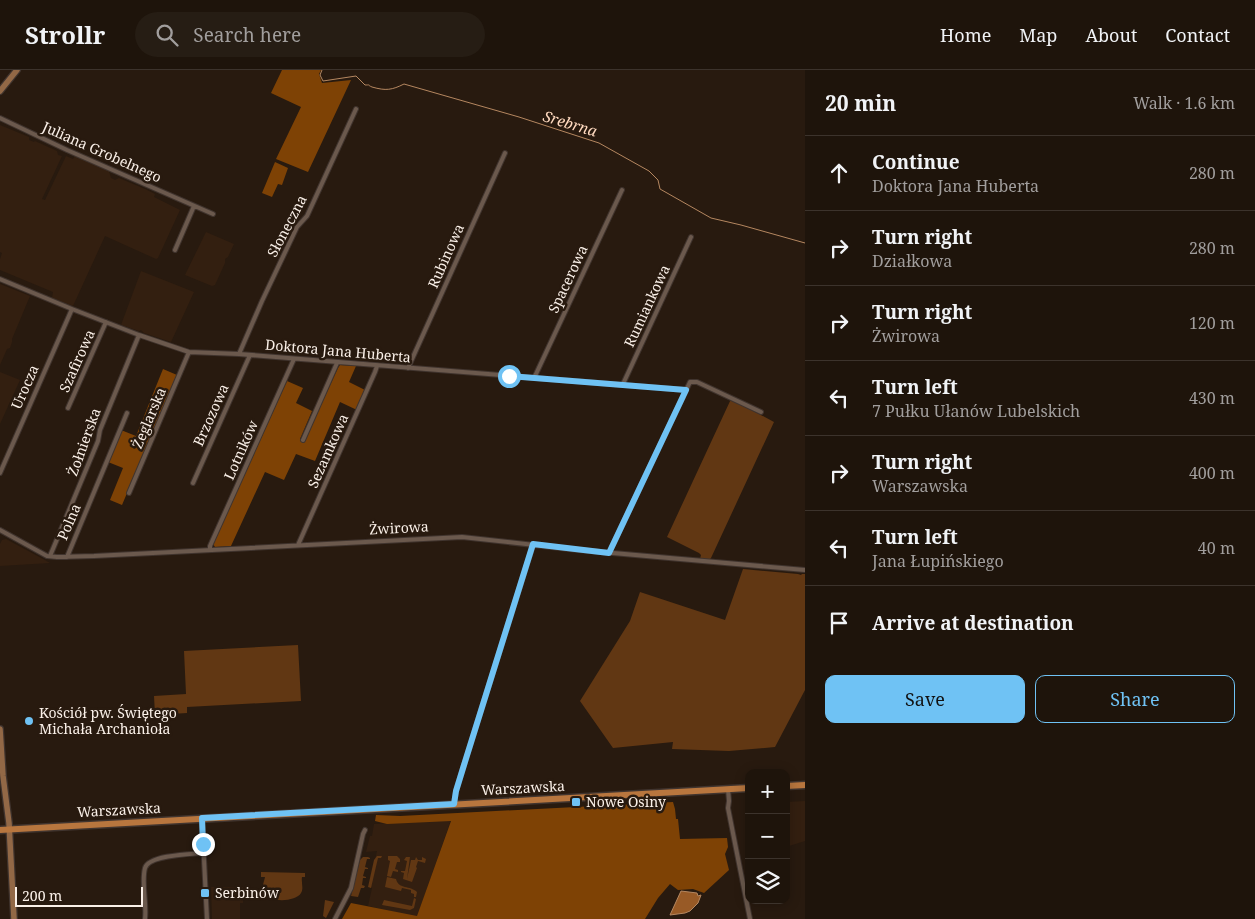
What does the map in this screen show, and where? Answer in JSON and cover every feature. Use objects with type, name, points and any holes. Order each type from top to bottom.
[{"type":"main road","points":[[790,786],[805,785]]},
{"type":"main road","name":"Warszawska","points":[[0,830],[745,788]]},
{"type":"street","points":[[0,91],[17,70]]},
{"type":"street","name":"Słoneczna","points":[[239,354],[293,235],[306,216],[356,109]]},
{"type":"street","name":"Juliana Grobelnego","points":[[0,118],[67,150],[214,214]]},
{"type":"street","name":"Rubinowa","points":[[408,368],[505,153]]},
{"type":"street","name":"Spacerowa","points":[[534,378],[622,190]]},
{"type":"street","points":[[174,250],[194,206]]},
{"type":"street","name":"Rumiankowa","points":[[622,384],[691,238]]},
{"type":"street","name":"Doktora Jana Huberta","points":[[0,280],[138,335],[189,352],[239,354],[686,390],[690,382],[697,382],[761,412]]},
{"type":"street","name":"Urocza","points":[[0,473],[72,309]]},
{"type":"street","name":"Szafirowa","points":[[68,408],[106,322]]},
{"type":"street","name":"Żołnierska","points":[[50,556],[98,441],[100,430],[138,335]]},
{"type":"street","name":"Żeglarska","points":[[129,493],[189,352]]},
{"type":"street","name":"Brzozowa","points":[[193,483],[250,355]]},
{"type":"street","name":"Lotników","points":[[210,550],[210,546],[294,359]]},
{"type":"street","points":[[303,440],[337,363]]},
{"type":"street","name":"Sezamkowa","points":[[298,545],[376,366]]},
{"type":"street","points":[[609,553],[686,390]]},
{"type":"street","name":"Polna","points":[[67,557],[127,413]]},
{"type":"street","name":"Żwirowa","points":[[0,530],[43,554],[67,557],[472,537],[609,553],[805,570]]},
{"type":"street","points":[[454,804],[456,791],[533,544]]},
{"type":"street","points":[[0,731],[3,776],[10,829],[14,919]]},
{"type":"street","points":[[728,789],[728,808],[750,919]]},
{"type":"street","points":[[202,818],[207,919]]},
{"type":"street","points":[[334,919],[351,888],[365,830]]},
{"type":"street","points":[[145,919],[144,876],[148,863],[170,856],[203,853]]},
{"type":"shaded area","points":[[282,70],[321,70],[319,74],[322,83],[351,80],[308,172],[276,159],[301,107],[271,93]]},
{"type":"shaded area","points":[[0,125],[29,137],[29,140],[57,151],[58,155],[62,156],[42,199],[45,200],[66,156],[73,159],[75,156],[109,171],[111,178],[115,180],[119,178],[145,189],[155,194],[154,197],[180,210],[158,258],[156,259],[105,236],[73,306],[52,298],[53,292],[0,270],[2,253],[0,252]]},
{"type":"shaded area","points":[[275,162],[288,168],[282,185],[278,184],[272,197],[262,193]]},
{"type":"shaded area","points":[[206,232],[234,244],[228,257],[225,259],[215,285],[212,286],[185,275]]},
{"type":"shaded area","points":[[141,271],[194,292],[171,342],[144,333],[141,330],[121,325]]},
{"type":"shaded area","points":[[0,284],[30,296],[10,348],[7,349],[0,365]]},
{"type":"shaded area","points":[[340,365],[356,366],[349,382],[365,390],[357,410],[340,402],[315,461],[296,454],[284,480],[265,472],[231,546],[215,547],[213,544],[287,381],[303,388],[296,403],[312,411],[300,439],[304,442]]},
{"type":"shaded area","points":[[163,369],[177,375],[122,505],[110,500],[123,468],[108,462],[121,430],[136,436]]},
{"type":"shaded area","points":[[0,372],[20,380],[0,424]]},
{"type":"shaded area","points":[[731,399],[774,422],[711,558],[709,560],[700,559],[701,555],[699,553],[667,537]]},
{"type":"shaded area","points":[[6,539],[50,563],[0,566],[0,544],[2,540]]},
{"type":"shaded area","points":[[743,569],[805,574],[805,690],[775,747],[729,751],[672,749],[673,742],[613,748],[580,701],[630,621],[640,592],[725,620]]},
{"type":"shaded area","points":[[298,645],[301,701],[187,707],[187,713],[155,715],[154,696],[186,694],[184,651]]},
{"type":"shaded area","points":[[805,801],[805,841],[790,846],[790,814],[790,802]]},
{"type":"shaded area","points":[[673,802],[676,819],[678,819],[680,839],[727,838],[728,847],[725,854],[729,870],[704,893],[693,889],[678,890],[670,884],[658,898],[645,919],[342,919],[351,903],[417,916],[451,821],[387,824],[375,821],[376,815],[400,816]]},
{"type":"shaded area","points":[[451,820],[417,917],[368,906],[372,888],[369,887],[377,851],[366,852],[374,824]]},
{"type":"shaded area","points":[[377,856],[382,856],[378,858],[371,888],[368,887],[374,860]]},
{"type":"shaded area","points":[[388,856],[397,856],[400,859],[395,869],[398,872],[393,871],[391,877],[387,876],[390,861]]},
{"type":"shaded area","points":[[363,857],[370,858],[367,859],[365,867],[368,869],[365,869],[363,876],[366,878],[363,878],[362,885],[365,886],[361,888],[358,897],[351,896],[360,860]]},
{"type":"shaded area","points":[[406,857],[410,857],[407,879],[411,860],[415,860],[416,857],[418,860],[422,860],[422,857],[426,859],[425,863],[418,861],[412,882],[403,879],[404,873],[401,872],[405,871],[407,861],[404,860]]},
{"type":"shaded area","points":[[261,872],[305,873],[305,877],[302,877],[301,893],[288,900],[277,900],[267,896],[263,889],[265,877],[261,877]]},
{"type":"shaded area","points":[[387,877],[396,879],[400,885],[417,892],[416,897],[411,893],[411,890],[402,888],[401,891],[385,887]]},
{"type":"shaded area","points":[[211,887],[243,887],[240,919],[212,919]]},
{"type":"shaded area","points":[[681,891],[697,893],[698,896],[701,895],[698,903],[690,911],[670,915]]},
{"type":"shaded area","points":[[414,898],[416,899],[414,908],[410,910],[382,905],[384,900],[412,906]]},
{"type":"shaded area","points":[[325,900],[334,902],[326,918],[323,916]]},
{"type":"waterway","name":"Srebrna","points":[[322,70],[320,75],[323,81],[356,76],[365,85],[381,89],[392,89],[404,84],[519,117],[599,143],[649,171],[658,180],[660,189],[711,218],[805,243]]},
{"type":"place","name":"Kościół pw. Świętego Michała Archanioła","points":[[29,721]]},
{"type":"place","name":"Nowe Osiny","points":[[576,802]]},
{"type":"place","name":"Serbinów","points":[[205,893]]},
{"type":"route","points":[[203,844],[202,818],[454,804],[456,791],[533,544],[609,553],[686,390],[509,376]]}]
